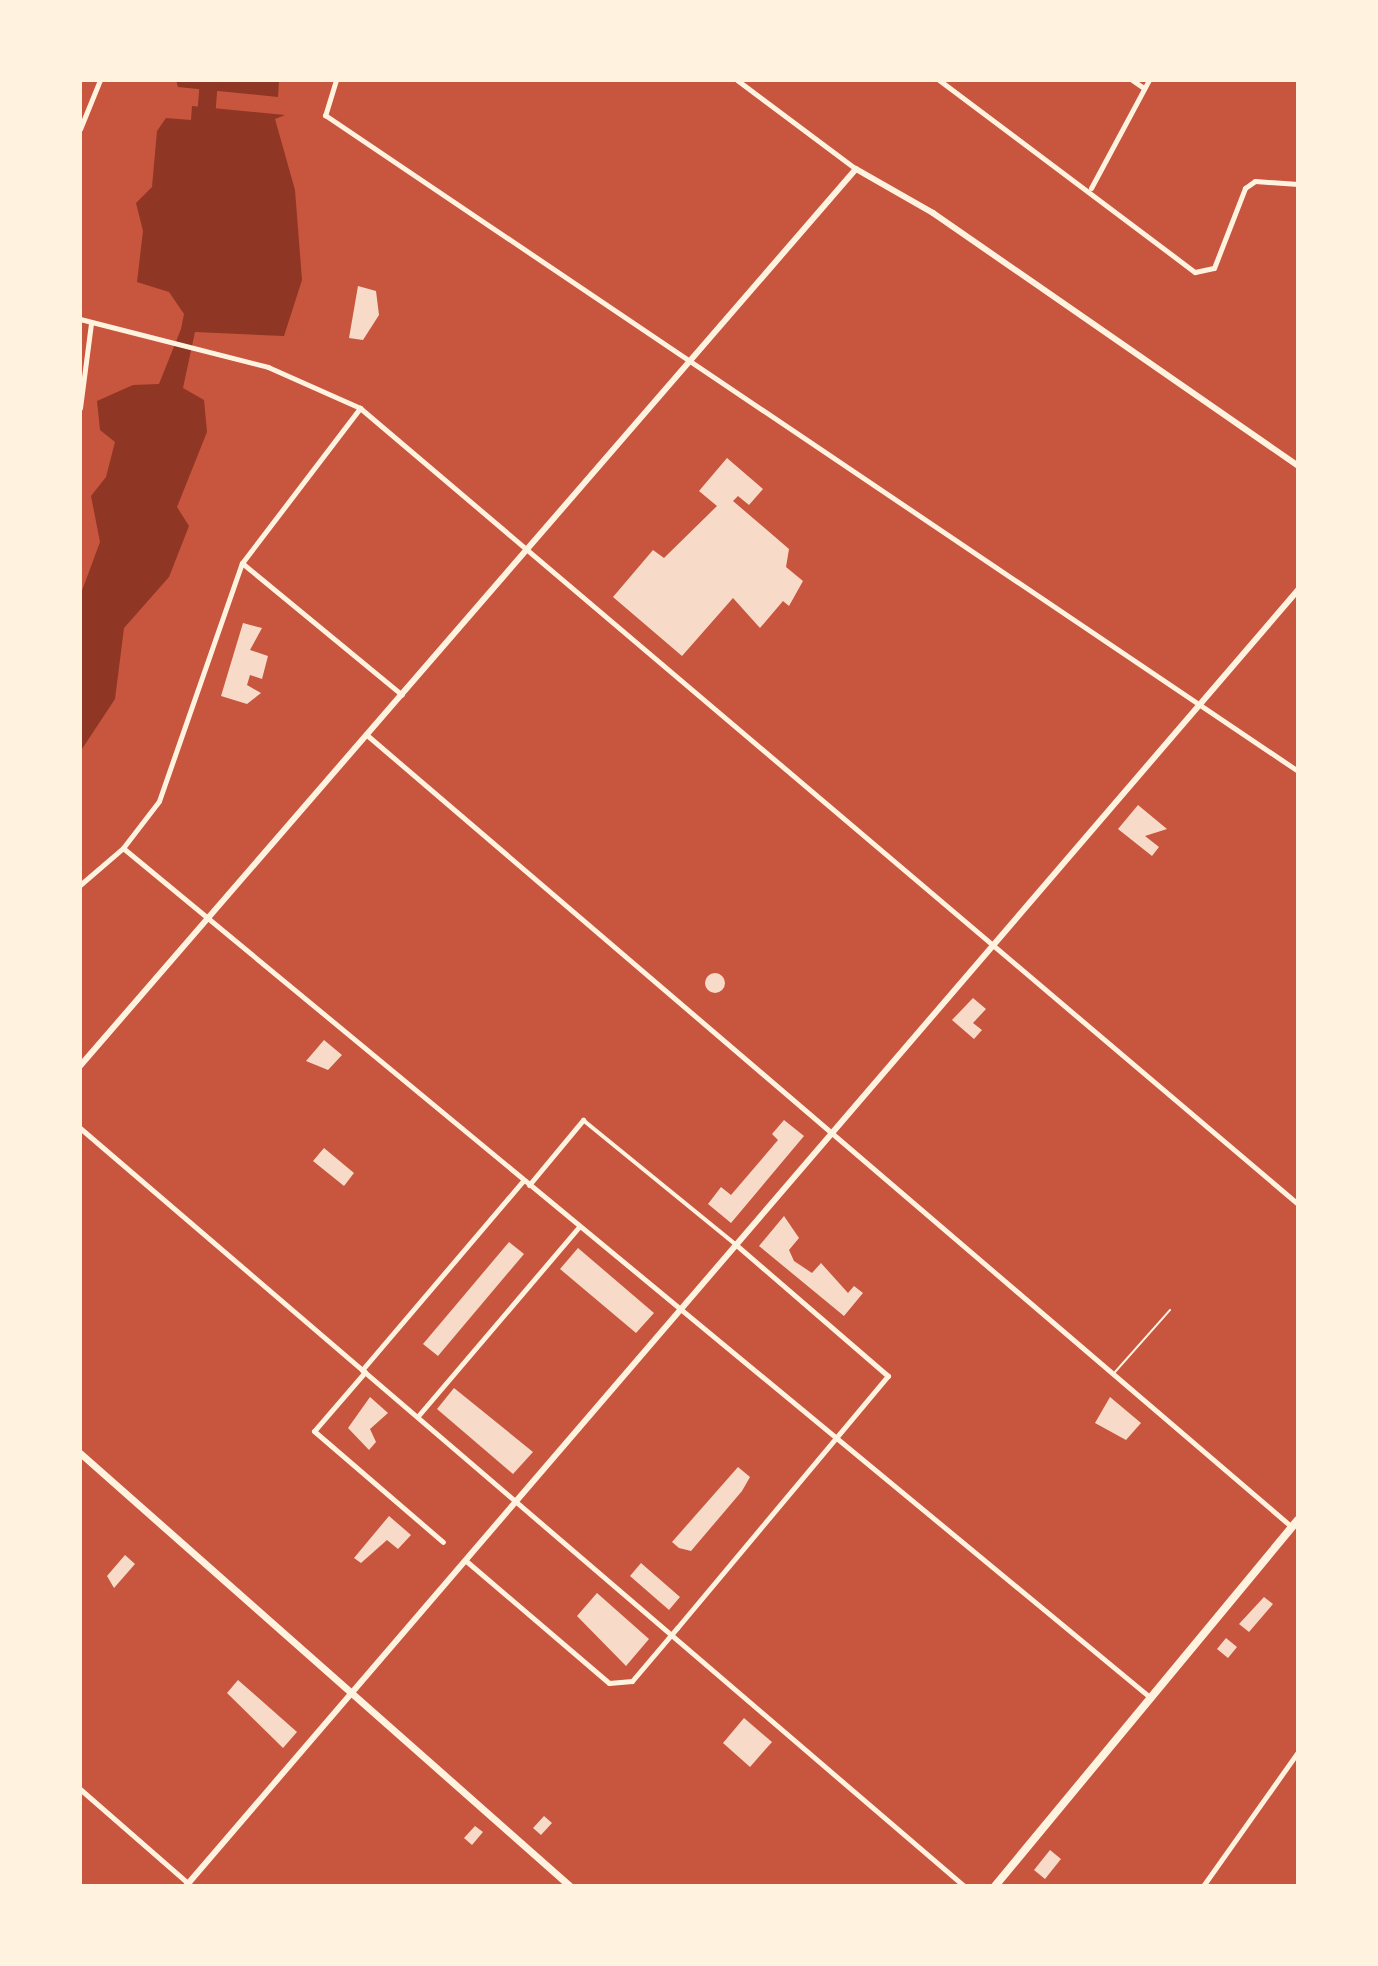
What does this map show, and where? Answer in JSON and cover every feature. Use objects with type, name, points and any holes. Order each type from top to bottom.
[{"type":"main road","points":[[80,1453],[570,1886]]},
{"type":"main road","points":[[995,1886],[1295,1524]]},
{"type":"street","points":[[80,129],[100,80]]},
{"type":"street","points":[[336,80],[325,115],[1298,771]]},
{"type":"street","points":[[737,80],[856,169],[933,213],[1298,466]]},
{"type":"street","points":[[939,80],[1177,252],[1188,270],[1208,273],[1245,188],[1255,181],[1298,184]]},
{"type":"street","points":[[1132,80],[1145,88]]},
{"type":"street","points":[[1091,188],[1149,80]]},
{"type":"street","points":[[80,1066],[856,169]]},
{"type":"street","points":[[80,319],[307,380],[360,408],[1298,1204]]},
{"type":"street","points":[[80,408],[91,323]]},
{"type":"street","points":[[80,885],[123,848],[170,776],[242,563],[360,408]]},
{"type":"street","points":[[242,563],[402,695]]},
{"type":"street","points":[[80,1789],[188,1885],[351,1691],[1298,590]]},
{"type":"street","points":[[368,736],[1112,1376],[1295,1524]]},
{"type":"street","points":[[123,848],[836,1443],[1151,1698]]},
{"type":"street","points":[[443,1542],[314,1431],[583,1120],[736,1245],[888,1376],[836,1443],[632,1681],[609,1683],[465,1560]]},
{"type":"street","points":[[80,1128],[964,1886]]},
{"type":"street","points":[[418,1416],[578,1228]]},
{"type":"street","points":[[1203,1886],[1298,1752]]},
{"type":"lane","points":[[1112,1376],[1170,1310]]},
{"type":"shaded area","points":[[176,80],[279,80],[278,97],[178,87]]},
{"type":"shaded area","points":[[192,106],[285,115],[275,119],[295,190],[302,280],[284,336],[195,332],[183,388],[204,400],[207,432],[177,507],[189,526],[169,577],[124,628],[115,699],[80,752],[80,596],[100,542],[91,496],[106,477],[115,442],[100,430],[97,401],[133,385],[159,384],[181,329],[184,314],[169,292],[137,282],[143,231],[136,203],[152,187],[157,131],[166,118],[191,120]]},
{"type":"building","points":[[358,286],[376,291],[379,315],[363,340],[349,338]]},
{"type":"building","points":[[727,458],[763,489],[749,505],[738,496],[733,501],[789,549],[786,567],[803,581],[789,606],[783,601],[760,628],[733,598],[682,656],[613,597],[653,550],[664,558],[717,506],[699,491]]},
{"type":"building","points":[[243,623],[262,628],[250,650],[268,656],[262,679],[250,675],[247,685],[261,693],[247,704],[221,696]]},
{"type":"building","points":[[1138,805],[1167,829],[1145,836],[1159,847],[1152,856],[1118,829]]},
{"type":"building","points":[[711,973],[719,973],[725,983],[719,993],[711,993],[705,987],[705,979]]},
{"type":"building","points":[[973,998],[986,1009],[973,1023],[982,1030],[974,1039],[952,1020]]},
{"type":"building","points":[[324,1040],[342,1055],[328,1070],[306,1061]]},
{"type":"building","points":[[784,1120],[804,1136],[731,1223],[708,1204],[721,1187],[731,1195],[778,1140],[772,1134]]},
{"type":"building","points":[[324,1148],[354,1173],[344,1186],[313,1161]]},
{"type":"building","points":[[784,1216],[799,1238],[789,1250],[794,1261],[812,1273],[821,1263],[848,1293],[854,1286],[863,1293],[844,1316],[759,1246]]},
{"type":"building","points":[[509,1242],[524,1254],[438,1356],[423,1344]]},
{"type":"building","points":[[578,1248],[654,1313],[636,1333],[560,1269]]},
{"type":"building","points":[[454,1388],[533,1452],[513,1474],[437,1409]]},
{"type":"building","points":[[370,1397],[388,1413],[370,1429],[376,1442],[369,1450],[348,1428]]},
{"type":"building","points":[[1110,1397],[1141,1423],[1126,1440],[1095,1423]]},
{"type":"building","points":[[738,1467],[750,1477],[742,1491],[691,1551],[679,1548],[672,1542]]},
{"type":"building","points":[[389,1516],[411,1535],[398,1549],[387,1540],[361,1563],[354,1558]]},
{"type":"building","points":[[125,1555],[135,1564],[114,1588],[107,1576]]},
{"type":"building","points":[[641,1563],[680,1597],[669,1610],[630,1576]]},
{"type":"building","points":[[597,1593],[649,1639],[626,1666],[577,1616]]},
{"type":"building","points":[[1264,1597],[1273,1604],[1249,1632],[1239,1624]]},
{"type":"building","points":[[1226,1638],[1237,1647],[1228,1658],[1217,1649]]},
{"type":"building","points":[[238,1680],[297,1732],[283,1748],[227,1693]]},
{"type":"building","points":[[744,1718],[772,1742],[750,1767],[723,1743]]},
{"type":"building","points":[[544,1816],[552,1823],[541,1835],[533,1828]]},
{"type":"building","points":[[475,1826],[483,1832],[472,1845],[464,1838]]},
{"type":"building","points":[[1050,1850],[1061,1859],[1045,1879],[1034,1870]]},
{"type":"waterway","points":[[205,129],[209,80]]}]
